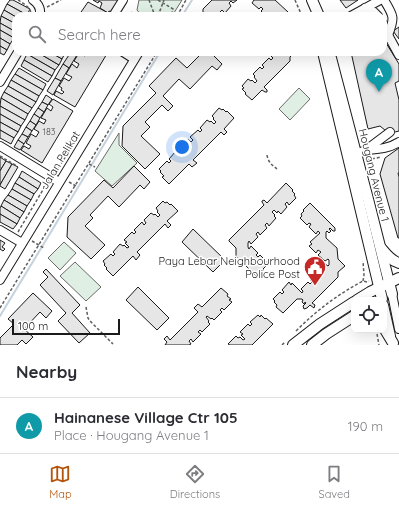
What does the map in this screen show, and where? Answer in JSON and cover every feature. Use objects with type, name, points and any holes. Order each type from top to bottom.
[{"type":"main road","points":[[304,0],[309,12]]},
{"type":"main road","points":[[312,0],[317,12]]},
{"type":"main road","name":"Hougang Avenue 1","points":[[324,56],[380,287],[386,297]]},
{"type":"main road","name":"Hougang Avenue 1","points":[[331,56],[389,283],[387,298]]},
{"type":"main road","points":[[379,246],[390,258],[399,263]]},
{"type":"main road","points":[[362,297],[399,278]]},
{"type":"main road","points":[[289,343],[351,304]]},
{"type":"main road","points":[[312,345],[326,334],[351,319]]},
{"type":"main road","points":[[387,333],[393,344]]},
{"type":"street","points":[[34,0],[41,10],[41,12]]},
{"type":"street","points":[[116,12],[123,0]]},
{"type":"street","points":[[358,12],[380,0]]},
{"type":"street","points":[[384,0],[393,17],[388,36],[399,55]]},
{"type":"street","points":[[365,8],[374,12]]},
{"type":"street","points":[[0,82],[16,56]]},
{"type":"street","name":"Jalan Pelikat","points":[[0,280],[135,56]]},
{"type":"street","points":[[356,154],[366,150],[390,132]]},
{"type":"street","points":[[366,150],[380,149],[392,146],[399,142]]},
{"type":"street","points":[[0,146],[59,182]]},
{"type":"street","points":[[0,230],[22,243]]},
{"type":"street","name":"Hougang Avenue 1","points":[[387,298],[399,329]]},
{"type":"street","name":"Hougang Avenue 1","points":[[387,298],[393,344]]},
{"type":"path","points":[[18,0],[29,8],[31,12]]},
{"type":"path","points":[[47,7],[61,0]]},
{"type":"path","points":[[149,0],[154,12]]},
{"type":"path","points":[[158,0],[173,9],[172,12]]},
{"type":"path","points":[[158,12],[164,0]]},
{"type":"path","points":[[179,12],[186,0]]},
{"type":"path","points":[[294,0],[300,12]]},
{"type":"path","points":[[0,308],[155,56]]},
{"type":"path","points":[[267,155],[270,162],[277,169]]},
{"type":"path","points":[[0,156],[22,169]]},
{"type":"path","points":[[364,161],[381,157]]},
{"type":"path","points":[[89,164],[95,167]]},
{"type":"path","points":[[17,233],[44,188],[43,181]]},
{"type":"path","points":[[39,245],[44,248]]},
{"type":"path","points":[[295,332],[336,296],[363,281],[367,282]]},
{"type":"path","points":[[86,307],[90,321],[113,344]]},
{"type":"path","points":[[376,333],[379,345]]},
{"type":"path","points":[[282,345],[289,343]]},
{"type":"green space","points":[[139,0],[182,0],[174,12],[139,12],[137,10]]},
{"type":"green space","points":[[299,88],[310,99],[290,120],[279,109]]},
{"type":"green space","points":[[119,133],[119,145],[137,163],[112,186],[95,171]]},
{"type":"green space","points":[[64,242],[76,253],[60,270],[48,258]]},
{"type":"green space","points":[[75,262],[101,287],[86,301],[60,276]]},
{"type":"building","points":[[10,0],[13,0],[30,9],[28,12],[22,12],[7,4]]},
{"type":"building","points":[[93,0],[119,0],[112,12],[106,12],[100,8],[102,3],[99,1],[98,3]]},
{"type":"building","points":[[212,0],[237,0],[233,3],[231,1],[229,3],[231,6],[226,12],[222,10],[220,12],[203,12],[203,9]]},
{"type":"building","points":[[254,0],[275,0],[288,12],[262,12],[261,11],[263,9],[261,7],[259,9],[252,3]]},
{"type":"building","points":[[340,0],[358,0],[346,8]]},
{"type":"building","points":[[88,2],[106,12],[81,12]]},
{"type":"building","points":[[7,4],[22,12],[12,12],[12,15],[4,10]]},
{"type":"building","points":[[4,10],[12,15],[12,22],[1,16]]},
{"type":"building","points":[[1,16],[12,22],[12,30],[0,23]]},
{"type":"building","points":[[0,23],[12,30],[12,37],[0,30]]},
{"type":"building","points":[[399,27],[399,39],[393,31]]},
{"type":"building","points":[[0,30],[12,37],[12,41],[10,44],[0,38]]},
{"type":"building","points":[[0,38],[10,44],[7,50],[0,46]]},
{"type":"building","points":[[387,44],[399,64],[399,81],[395,83],[399,100],[399,131],[386,131],[380,126],[368,129],[352,56],[387,56]]},
{"type":"building","points":[[0,46],[7,50],[4,55],[0,53]]},
{"type":"building","points":[[26,56],[30,56],[55,70],[52,76],[24,60]]},
{"type":"building","points":[[30,56],[44,56],[59,65],[55,70]]},
{"type":"building","points":[[44,56],[57,56],[62,59],[59,65]]},
{"type":"building","points":[[68,56],[76,56],[69,68],[63,64]]},
{"type":"building","points":[[77,56],[106,56],[75,107],[54,95],[56,91],[62,94],[64,92],[59,86],[64,78],[69,81],[72,77],[66,74],[72,64],[77,68],[79,64],[74,61]]},
{"type":"building","points":[[199,56],[214,56],[222,64],[217,70],[212,66],[190,89],[179,79],[163,96],[173,106],[168,111],[162,105],[145,122],[150,127],[141,136],[160,154],[145,169],[122,146],[123,126],[156,93],[149,86],[176,58],[187,68]]},
{"type":"building","points":[[271,56],[291,56],[290,61],[264,87],[267,92],[262,90],[252,100],[245,94],[246,93],[242,89],[244,88],[242,86],[248,79],[255,83],[257,81],[253,74],[260,67],[262,69],[264,67],[262,65],[269,58],[271,60],[273,58]]},
{"type":"building","points":[[24,60],[52,76],[48,82],[21,66]]},
{"type":"building","points":[[63,64],[69,68],[61,81],[55,78]]},
{"type":"building","points":[[19,68],[46,84],[43,90],[15,74]]},
{"type":"building","points":[[15,74],[43,90],[39,96],[11,80]]},
{"type":"building","points":[[55,78],[61,81],[53,95],[47,91]]},
{"type":"building","points":[[11,80],[39,96],[36,102],[8,86]]},
{"type":"building","points":[[8,86],[36,102],[32,108],[4,92]]},
{"type":"building","points":[[4,92],[32,108],[28,114],[1,98]]},
{"type":"building","points":[[46,95],[52,99],[48,105],[42,102]]},
{"type":"building","points":[[1,98],[28,114],[25,120],[0,106]]},
{"type":"building","points":[[53,99],[73,111],[42,163],[21,150],[24,146],[29,149],[31,146],[26,143],[31,134],[36,137],[39,132],[34,129],[39,121],[44,124],[46,120],[41,118],[47,108],[51,111],[53,107],[49,104]]},
{"type":"building","points":[[42,102],[48,105],[44,112],[38,108]]},
{"type":"building","points":[[0,106],[25,120],[21,126],[0,114]]},
{"type":"building","points":[[38,108],[44,112],[40,118],[34,114]]},
{"type":"building","points":[[219,108],[226,112],[227,111],[234,118],[224,129],[227,132],[224,135],[221,132],[193,160],[197,163],[192,167],[189,164],[169,184],[162,177],[164,176],[159,169],[167,161],[169,163],[171,161],[169,159],[176,151],[179,154],[180,152],[183,156],[185,154],[181,147],[188,139],[191,142],[193,140],[190,137],[198,130],[200,132],[202,130],[200,128],[207,120],[214,124],[216,122],[212,116]]},
{"type":"building","points":[[0,114],[21,126],[18,132],[0,122]]},
{"type":"building","points":[[34,114],[40,118],[36,125],[30,121]]},
{"type":"building","points":[[30,121],[36,125],[32,131],[26,127]]},
{"type":"building","points":[[0,122],[18,132],[14,138],[0,130]]},
{"type":"building","points":[[26,127],[32,131],[28,137],[22,134]]},
{"type":"building","points":[[0,130],[14,138],[11,144],[0,138]]},
{"type":"building","points":[[22,134],[28,137],[24,144],[18,140]]},
{"type":"building","points":[[18,140],[24,144],[20,150],[14,147]]},
{"type":"building","points":[[399,148],[398,238],[380,174],[385,158]]},
{"type":"building","points":[[0,157],[6,161],[0,171]]},
{"type":"building","points":[[6,161],[12,164],[0,185],[0,171]]},
{"type":"building","points":[[12,164],[18,167],[5,189],[0,185]]},
{"type":"building","points":[[134,166],[150,182],[144,189],[140,185],[119,207],[108,196],[90,215],[93,218],[85,226],[105,245],[91,259],[67,237],[68,217],[104,180],[113,188]]},
{"type":"building","points":[[22,171],[41,183],[38,189],[19,177]]},
{"type":"building","points":[[19,177],[38,189],[34,194],[15,183]]},
{"type":"building","points":[[15,183],[34,194],[31,200],[12,189]]},
{"type":"building","points":[[286,183],[293,190],[292,191],[296,198],[289,205],[287,202],[285,204],[287,207],[281,214],[274,210],[272,212],[276,218],[269,226],[267,223],[265,225],[267,228],[260,235],[258,232],[256,234],[258,237],[251,244],[249,241],[248,243],[249,249],[251,246],[258,253],[256,255],[258,257],[260,255],[267,262],[265,264],[267,265],[263,269],[264,270],[257,277],[236,256],[236,248],[229,240],[264,205],[262,201],[264,200],[267,203]]},
{"type":"building","points":[[12,189],[31,200],[27,206],[8,195]]},
{"type":"building","points":[[8,195],[27,206],[24,212],[4,200]]},
{"type":"building","points":[[4,200],[24,212],[20,218],[1,206]]},
{"type":"building","points":[[163,201],[170,205],[171,204],[178,211],[167,221],[171,225],[168,228],[165,224],[137,252],[140,255],[136,260],[133,256],[113,276],[106,269],[107,268],[103,261],[111,254],[113,256],[115,254],[113,252],[120,244],[127,248],[129,247],[125,243],[127,242],[124,240],[132,232],[134,234],[136,232],[134,230],[142,222],[144,225],[146,223],[144,220],[151,213],[158,217],[160,215],[156,208]]},
{"type":"building","points":[[310,203],[335,228],[335,231],[330,228],[329,229],[331,231],[329,233],[327,231],[326,232],[326,238],[337,248],[338,259],[345,266],[338,272],[338,277],[312,303],[315,305],[314,308],[310,305],[304,309],[303,306],[306,303],[305,302],[304,304],[302,302],[302,299],[297,299],[283,313],[276,307],[277,305],[273,299],[280,292],[282,294],[284,292],[282,290],[289,282],[302,293],[303,291],[301,289],[308,282],[310,284],[312,282],[310,280],[317,273],[319,275],[321,273],[319,271],[325,264],[328,266],[329,265],[328,259],[325,261],[318,255],[321,252],[318,250],[316,253],[309,246],[312,244],[310,242],[320,233],[318,231],[316,234],[309,227],[311,224],[309,223],[307,225],[300,218],[304,211],[303,210]]},
{"type":"building","points":[[1,206],[20,218],[17,224],[0,214]]},
{"type":"building","points":[[0,214],[17,224],[13,229],[0,222]]},
{"type":"building","points":[[193,229],[225,260],[213,272],[182,242]]},
{"type":"building","points":[[0,240],[5,243],[2,247],[5,249],[3,251],[0,249]]},
{"type":"building","points":[[46,269],[80,305],[72,313],[90,333],[79,343],[58,321],[66,313],[40,285],[48,277],[43,272]]},
{"type":"building","points":[[138,287],[169,318],[157,330],[126,300]]},
{"type":"building","points":[[221,288],[228,294],[227,296],[231,299],[229,300],[232,302],[224,310],[222,308],[220,310],[222,312],[214,320],[207,316],[206,317],[210,324],[202,332],[200,330],[198,332],[201,334],[193,342],[191,339],[189,341],[191,344],[189,345],[165,345],[167,342],[164,339],[167,336],[170,340],[198,312],[194,308],[198,304],[202,307]]},
{"type":"building","points":[[33,293],[52,311],[46,318],[40,312],[24,329],[33,337],[26,344],[22,340],[17,345],[0,345],[0,338],[14,324],[8,319]]},
{"type":"building","points":[[258,315],[260,317],[261,315],[265,319],[266,318],[273,324],[252,345],[228,344],[236,336],[243,340],[245,339],[241,335],[243,334],[240,332],[248,324],[250,326],[252,324],[250,322]]},
{"type":"waterway","points":[[184,12],[192,0]]},
{"type":"waterway","points":[[0,316],[158,56]]},
{"type":"place","name":"Hainanese Village Ctr 105","points":[[379,92]]},
{"type":"place","name":"Paya Lebar Neighbourhood Police Post","points":[[315,286]]}]
